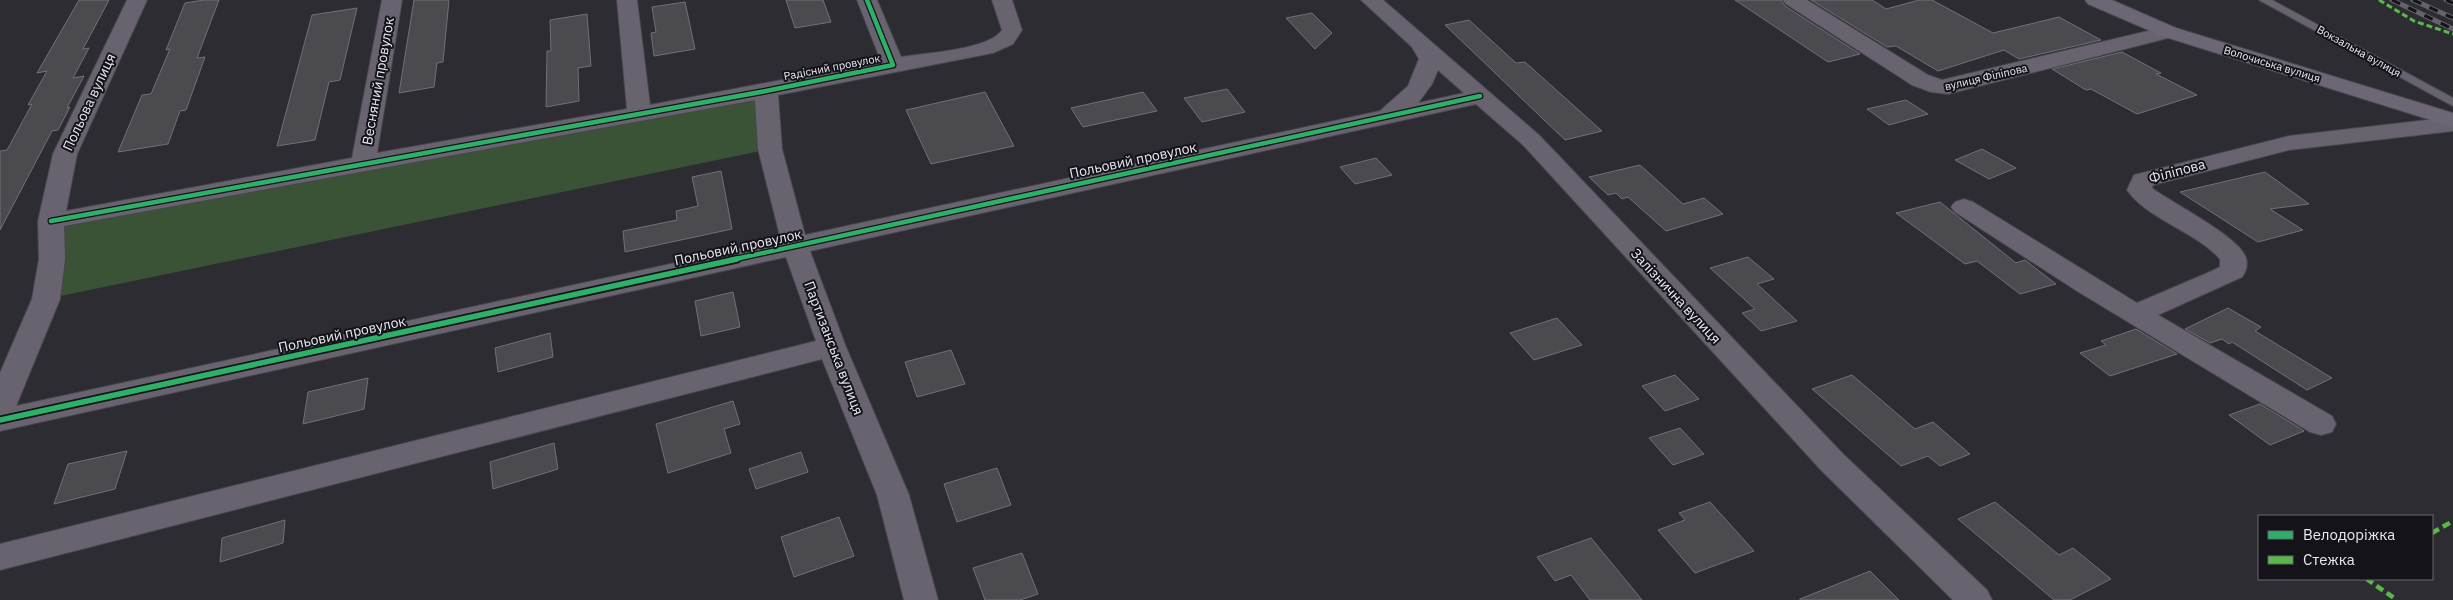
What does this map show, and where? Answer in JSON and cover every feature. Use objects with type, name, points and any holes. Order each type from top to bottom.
[{"type":"main road","name":"Волочиська вулиця","points":[[2095,0],[2169,32],[2453,120]]},
{"type":"street","name":"Польова вулиця","points":[[0,408],[46,298],[52,259],[51,222],[64,154],[137,0]]},
{"type":"street","name":"Весняний провулок","points":[[363,163],[392,0]]},
{"type":"street","points":[[627,0],[639,113]]},
{"type":"street","name":"Радісний провулок","points":[[51,222],[363,163],[766,91],[893,65],[866,0]]},
{"type":"street","points":[[893,65],[978,49],[996,45],[1006,40],[1012,30],[1002,0]]},
{"type":"street","name":"Залізнична вулиця","points":[[1371,0],[1531,140],[1832,462],[1975,600]]},
{"type":"street","name":"вулиця Філіпова","points":[[1793,0],[1920,80],[1939,87],[1948,87],[2169,32]]},
{"type":"street","points":[[1385,117],[1407,103],[1428,72],[1430,59],[1420,43]]},
{"type":"street","name":"Партизанська вулиця","points":[[766,91],[770,149],[795,246],[832,347],[893,495],[921,600]]},
{"type":"street","name":"Польовий провулок","points":[[0,420],[1480,96]]},
{"type":"street","name":"Філіпова","points":[[2137,313],[2173,297],[2211,284],[2233,271],[2233,258],[2218,241],[2162,207],[2139,190],[2143,180],[2289,143],[2453,124]]},
{"type":"street","points":[[1964,207],[2321,424]]},
{"type":"street","points":[[0,556],[832,347]]},
{"type":"lane","name":"Вокзальна вулиця","points":[[2264,0],[2453,103]]},
{"type":"green space","points":[[766,91],[770,149],[46,299],[51,221]]},
{"type":"building","points":[[79,0],[109,0],[83,49],[89,48],[73,78],[84,76],[67,108],[70,107],[58,130],[52,131],[0,230],[0,151],[7,150],[32,104],[28,105],[47,71],[37,73]]},
{"type":"building","points":[[219,0],[197,58],[205,57],[186,110],[180,111],[168,144],[118,152],[142,95],[151,94],[170,49],[166,50],[185,3]]},
{"type":"building","points":[[414,0],[449,0],[443,62],[437,63],[434,87],[399,93]]},
{"type":"building","points":[[786,0],[823,0],[831,22],[795,28]]},
{"type":"building","points":[[1735,0],[1781,0],[1785,6],[1860,54],[1828,62]]},
{"type":"building","points":[[1811,0],[1872,0],[1886,9],[1919,0],[1932,0],[1993,33],[2059,17],[2101,40],[2019,59],[2004,50],[1938,71],[1896,46],[1887,47]]},
{"type":"building","points":[[685,2],[695,49],[654,56],[651,33],[656,32],[652,7]]},
{"type":"building","points":[[357,8],[340,80],[329,82],[315,140],[277,146],[312,15]]},
{"type":"building","points":[[1312,13],[1332,33],[1315,49],[1286,18]]},
{"type":"building","points":[[587,14],[591,66],[578,68],[579,101],[546,107],[547,51],[551,51],[550,20]]},
{"type":"building","points":[[1469,20],[1516,63],[1525,62],[1602,131],[1565,140],[1445,25]]},
{"type":"building","points":[[2122,52],[2161,73],[2156,74],[2197,95],[2137,114],[2091,89],[2086,90],[2052,69]]},
{"type":"building","points":[[1227,89],[1245,112],[1202,122],[1184,98]]},
{"type":"building","points":[[985,92],[1014,146],[931,164],[906,110]]},
{"type":"building","points":[[1143,92],[1157,111],[1083,127],[1071,108]]},
{"type":"building","points":[[1906,100],[1928,114],[1889,125],[1867,109]]},
{"type":"building","points":[[1982,149],[2016,168],[1989,179],[1955,160]]},
{"type":"building","points":[[1376,158],[1392,175],[1355,184],[1340,167]]},
{"type":"building","points":[[1640,165],[1683,204],[1704,198],[1723,214],[1666,231],[1628,197],[1622,199],[1616,193],[1608,195],[1589,177]]},
{"type":"building","points":[[721,171],[732,229],[625,252],[623,231],[677,220],[676,211],[698,206],[692,177]]},
{"type":"building","points":[[2265,172],[2309,204],[2270,209],[2303,230],[2258,242],[2180,192]]},
{"type":"building","points":[[1940,202],[2016,263],[2025,260],[2056,284],[2020,294],[1977,261],[1965,264],[1896,213]]},
{"type":"building","points":[[1748,257],[1774,279],[1757,284],[1797,321],[1761,331],[1742,313],[1755,309],[1710,268]]},
{"type":"building","points":[[733,292],[740,327],[701,336],[695,301]]},
{"type":"building","points":[[2228,308],[2261,327],[2255,331],[2332,378],[2307,390],[2232,342],[2229,344],[2222,339],[2210,343],[2185,329]]},
{"type":"building","points":[[1557,318],[1582,345],[1534,360],[1510,333]]},
{"type":"building","points":[[2136,329],[2177,354],[2110,376],[2080,353],[2106,345],[2101,341]]},
{"type":"building","points":[[550,333],[553,357],[498,372],[495,348]]},
{"type":"building","points":[[951,350],[965,384],[917,397],[905,362]]},
{"type":"building","points":[[1675,375],[1699,399],[1665,411],[1642,386]]},
{"type":"building","points":[[1852,375],[1915,429],[1933,422],[1970,454],[1940,466],[1928,456],[1901,466],[1812,389]]},
{"type":"building","points":[[368,378],[364,409],[303,424],[308,392]]},
{"type":"building","points":[[733,401],[740,424],[724,429],[731,453],[668,473],[656,424]]},
{"type":"building","points":[[2260,404],[2304,431],[2270,445],[2229,415]]},
{"type":"building","points":[[1680,428],[1704,454],[1673,465],[1649,438]]},
{"type":"building","points":[[554,443],[558,469],[493,489],[490,462]]},
{"type":"building","points":[[127,451],[115,489],[54,504],[68,464]]},
{"type":"building","points":[[801,452],[808,472],[756,489],[749,469]]},
{"type":"building","points":[[997,468],[1011,505],[957,522],[944,484]]},
{"type":"building","points":[[1710,502],[1754,551],[1695,573],[1658,530],[1685,520],[1679,513]]},
{"type":"building","points":[[1995,502],[2059,555],[2073,548],[2111,579],[2070,600],[2054,600],[1958,519]]},
{"type":"building","points":[[839,517],[854,556],[794,577],[781,537]]},
{"type":"building","points":[[285,520],[283,543],[220,562],[222,538]]},
{"type":"building","points":[[1591,538],[1642,600],[1590,600],[1571,575],[1555,581],[1537,557]]},
{"type":"building","points":[[1022,553],[1038,594],[1020,600],[985,600],[973,568]]},
{"type":"building","points":[[1870,571],[1899,600],[1800,600],[1800,599]]},
{"type":"railway","points":[[2392,0],[2453,29]]},
{"type":"railway","points":[[2413,0],[2453,18]]},
{"type":"railway","points":[[2446,0],[2453,3]]},
{"type":"marked path","points":[[2379,0],[2414,21],[2453,34]]},
{"type":"marked path","points":[[2433,532],[2453,521]]},
{"type":"marked path","points":[[2368,580],[2397,600]]},
{"type":"cycle path","points":[[51,221],[766,91],[893,65],[867,0]]},
{"type":"cycle path","points":[[0,420],[1480,96]]}]
